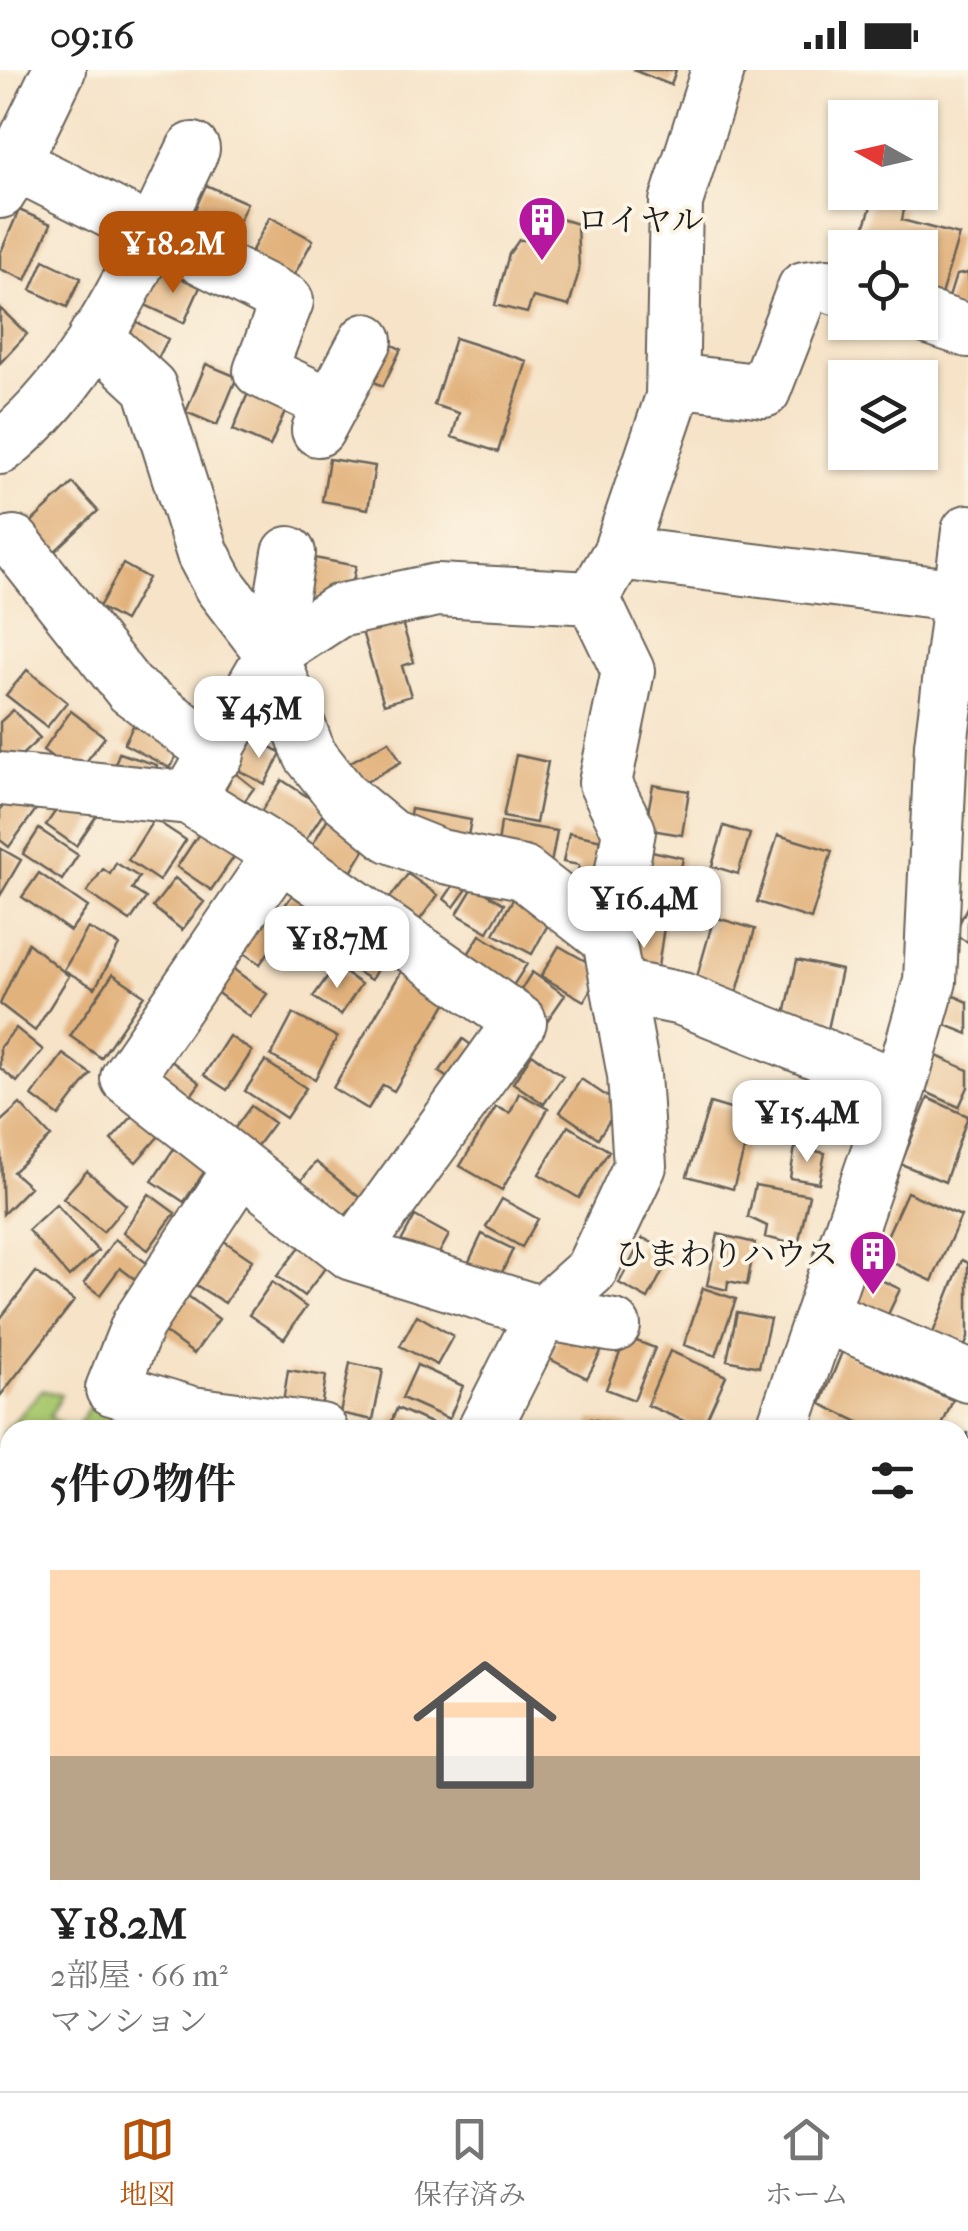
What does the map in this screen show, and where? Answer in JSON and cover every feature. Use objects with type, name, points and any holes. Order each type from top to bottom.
[{"type":"street","points":[[58,70],[7,177],[151,235],[286,301],[260,371],[325,418],[366,340]]},
{"type":"street","points":[[593,598],[619,552],[674,380],[676,202],[718,70]]},
{"type":"street","points":[[0,448],[35,421],[95,336],[193,149]]},
{"type":"street","points":[[674,380],[764,391],[804,288],[828,285]]},
{"type":"street","points":[[938,321],[968,331]]},
{"type":"street","points":[[95,336],[150,387],[203,554],[220,586],[272,654],[310,755],[344,798],[390,836],[424,850],[523,873],[614,963],[682,1000],[900,1086]]},
{"type":"street","points":[[786,1420],[900,1086],[930,981],[952,878],[941,745],[968,531]]},
{"type":"street","points":[[14,542],[130,690],[218,754]]},
{"type":"street","points":[[189,798],[218,754],[272,654],[290,552]]},
{"type":"street","points":[[619,552],[960,596]]},
{"type":"street","points":[[272,654],[338,612],[437,590],[593,598]]},
{"type":"street","points":[[489,1420],[543,1313],[590,1270],[640,1166],[634,1074],[614,963],[629,831],[605,784],[628,671],[593,598]]},
{"type":"street","points":[[0,778],[189,798],[280,854],[520,1022],[352,1254]]},
{"type":"street","points":[[280,854],[127,1078],[239,1170],[352,1254],[543,1313],[614,1326]]},
{"type":"street","points":[[239,1170],[138,1324],[112,1389],[192,1413],[245,1420]]},
{"type":"street","points":[[824,1316],[968,1376]]},
{"type":"green space","points":[[42,1390],[61,1395],[50,1417],[55,1420],[15,1420]]},
{"type":"green space","points":[[91,1404],[146,1420],[81,1420]]},
{"type":"building","points":[[633,70],[676,70],[671,85]]},
{"type":"building","points":[[206,185],[247,203],[220,263],[179,245]]},
{"type":"building","points":[[19,210],[51,224],[26,280],[0,269],[0,254]]},
{"type":"building","name":"ロイヤル","points":[[533,210],[577,224],[579,271],[569,306],[533,297],[527,313],[495,305],[509,254],[519,240],[527,240]]},
{"type":"building","points":[[870,210],[904,210],[902,220],[959,235],[940,298],[938,230],[864,230]]},
{"type":"building","points":[[270,217],[313,240],[286,290],[243,267]]},
{"type":"building","points":[[44,260],[81,278],[67,307],[31,290]]},
{"type":"building","points":[[161,269],[200,287],[184,323],[145,305]]},
{"type":"building","points":[[968,273],[968,314],[946,307],[956,275]]},
{"type":"building","points":[[0,308],[27,334],[0,363]]},
{"type":"building","points":[[135,321],[168,339],[151,372],[120,348]]},
{"type":"building","points":[[375,337],[401,349],[383,386],[357,374]]},
{"type":"building","points":[[455,338],[527,361],[498,452],[452,437],[459,413],[434,405]]},
{"type":"building","points":[[206,364],[237,377],[217,425],[186,412]]},
{"type":"building","points":[[248,393],[286,409],[270,446],[233,430]]},
{"type":"building","points":[[329,459],[375,466],[368,509],[322,501]]},
{"type":"building","points":[[73,483],[98,511],[53,553],[27,526]]},
{"type":"building","points":[[304,556],[356,566],[350,597],[295,602]]},
{"type":"building","points":[[123,564],[148,578],[124,621],[99,607]]},
{"type":"building","points":[[400,616],[414,662],[402,666],[411,696],[384,704],[361,628]]},
{"type":"building","points":[[27,670],[67,702],[47,727],[6,695]]},
{"type":"building","points":[[13,710],[40,738],[12,764],[0,751],[0,722]]},
{"type":"building","points":[[71,711],[105,737],[76,775],[43,750]]},
{"type":"building","points":[[138,716],[184,740],[170,768],[124,744]]},
{"type":"building","points":[[254,738],[281,753],[265,784],[236,769]]},
{"type":"building","points":[[389,741],[401,762],[359,786],[347,764]]},
{"type":"building","points":[[119,753],[157,765],[152,784],[110,779]]},
{"type":"building","points":[[516,755],[548,762],[536,823],[503,817]]},
{"type":"building","points":[[229,768],[254,788],[233,817],[207,797]]},
{"type":"building","points":[[282,780],[326,809],[296,855],[252,825]]},
{"type":"building","points":[[653,785],[689,791],[682,835],[645,829]]},
{"type":"building","points":[[14,791],[37,808],[9,847],[0,840],[0,810]]},
{"type":"building","points":[[67,794],[97,815],[76,846],[46,825]]},
{"type":"building","points":[[411,809],[471,820],[466,846],[406,835]]},
{"type":"building","points":[[210,817],[245,841],[211,890],[177,867]]},
{"type":"building","points":[[328,818],[369,842],[344,884],[304,859]]},
{"type":"building","points":[[154,819],[186,840],[159,881],[128,860]]},
{"type":"building","points":[[501,822],[557,831],[550,869],[496,860]]},
{"type":"building","points":[[724,826],[750,834],[738,874],[712,866]]},
{"type":"building","points":[[39,829],[78,855],[62,880],[23,854]]},
{"type":"building","points":[[569,833],[607,841],[599,903],[574,900],[579,865],[563,862]]},
{"type":"building","points":[[778,835],[832,851],[811,919],[757,902]]},
{"type":"building","points":[[0,848],[21,860],[0,896]]},
{"type":"building","points":[[647,850],[683,858],[673,910],[636,902]]},
{"type":"building","points":[[116,863],[139,877],[132,889],[146,898],[130,921],[87,892],[103,869],[110,874]]},
{"type":"building","points":[[39,873],[88,907],[70,931],[22,897]]},
{"type":"building","points":[[408,874],[438,895],[410,933],[380,911]]},
{"type":"building","points":[[461,874],[472,882],[454,907],[444,899]]},
{"type":"building","points":[[175,878],[204,902],[182,930],[153,907]]},
{"type":"building","points":[[474,886],[504,904],[488,932],[457,914]]},
{"type":"building","points":[[295,891],[316,908],[299,932],[277,917]]},
{"type":"building","points":[[513,899],[551,919],[532,954],[494,934]]},
{"type":"building","points":[[968,905],[968,942],[954,935]]},
{"type":"building","points":[[262,916],[284,931],[260,964],[238,949]]},
{"type":"building","points":[[714,917],[755,929],[734,1002],[693,991]]},
{"type":"building","points":[[631,922],[664,927],[656,980],[623,975]]},
{"type":"building","points":[[88,928],[119,945],[95,988],[64,970]]},
{"type":"building","points":[[351,930],[387,951],[371,980],[335,958]]},
{"type":"building","points":[[480,935],[527,964],[509,992],[463,962]]},
{"type":"building","points":[[28,943],[69,976],[35,1031],[0,1004]]},
{"type":"building","points":[[559,946],[601,970],[584,1001],[541,976]]},
{"type":"building","points":[[797,960],[841,970],[827,1034],[783,1024]]},
{"type":"building","points":[[228,965],[267,994],[250,1017],[211,988]]},
{"type":"building","points":[[335,966],[361,984],[341,1015],[313,997]]},
{"type":"building","points":[[404,967],[451,995],[394,1091],[383,1085],[368,1109],[333,1088]]},
{"type":"building","points":[[532,972],[565,995],[547,1021],[515,999]]},
{"type":"building","points":[[113,974],[144,995],[101,1058],[70,1036]]},
{"type":"building","points":[[948,993],[968,1002],[968,1034],[936,1021]]},
{"type":"building","points":[[293,1014],[337,1037],[315,1079],[271,1056]]},
{"type":"building","points":[[16,1028],[43,1050],[17,1082],[0,1068],[0,1047]]},
{"type":"building","points":[[229,1036],[252,1051],[227,1090],[204,1075]]},
{"type":"building","points":[[463,1039],[486,1056],[463,1089],[439,1072]]},
{"type":"building","points":[[930,1053],[968,1070],[968,1087],[959,1107],[915,1087]]},
{"type":"building","points":[[63,1054],[91,1074],[59,1116],[32,1096]]},
{"type":"building","points":[[532,1054],[563,1076],[544,1104],[513,1083]]},
{"type":"building","points":[[170,1060],[200,1083],[181,1109],[151,1087]]},
{"type":"building","points":[[265,1061],[306,1088],[286,1118],[245,1091]]},
{"type":"building","points":[[581,1079],[620,1105],[598,1138],[560,1112]]},
{"type":"building","points":[[839,1079],[868,1089],[858,1113],[830,1103]]},
{"type":"building","points":[[519,1093],[548,1109],[502,1190],[460,1166],[496,1107],[510,1113]]},
{"type":"building","points":[[928,1098],[968,1116],[945,1182],[901,1164]]},
{"type":"building","points":[[710,1103],[754,1116],[733,1189],[687,1176]]},
{"type":"building","points":[[20,1104],[51,1137],[13,1172],[30,1187],[3,1214],[0,1122]]},
{"type":"building","points":[[251,1106],[274,1123],[247,1159],[224,1143]]},
{"type":"building","points":[[141,1107],[166,1128],[136,1162],[111,1140]]},
{"type":"building","points":[[568,1126],[609,1151],[579,1198],[539,1174]]},
{"type":"building","points":[[175,1147],[207,1168],[184,1202],[152,1181]]},
{"type":"building","points":[[795,1147],[825,1153],[819,1183],[790,1178]]},
{"type":"building","points":[[316,1162],[360,1198],[335,1228],[291,1193]]},
{"type":"building","points":[[87,1171],[126,1205],[103,1232],[63,1198]]},
{"type":"building","points":[[755,1185],[809,1195],[798,1245],[765,1237],[767,1226],[748,1217]]},
{"type":"building","points":[[907,1192],[961,1216],[932,1281],[878,1256]]},
{"type":"building","points":[[149,1194],[175,1213],[148,1250],[123,1232]]},
{"type":"building","points":[[502,1199],[538,1219],[522,1247],[486,1227]]},
{"type":"building","points":[[56,1204],[98,1251],[69,1277],[28,1230]]},
{"type":"building","points":[[415,1216],[449,1235],[430,1270],[396,1251]]},
{"type":"building","points":[[482,1234],[513,1249],[497,1283],[466,1268]]},
{"type":"building","points":[[718,1234],[755,1243],[747,1285],[728,1281],[727,1290],[707,1285]]},
{"type":"building","points":[[643,1238],[672,1253],[648,1299],[619,1283]]},
{"type":"building","points":[[115,1239],[148,1264],[136,1280],[120,1268],[100,1295],[84,1283]]},
{"type":"building","points":[[224,1241],[252,1260],[225,1303],[196,1285]]},
{"type":"building","points":[[303,1243],[329,1263],[304,1296],[277,1276]]},
{"type":"building","points":[[962,1260],[968,1263],[968,1338],[961,1356],[929,1343]]},
{"type":"building","name":"ひまわりハウス","points":[[862,1271],[900,1289],[884,1323],[846,1305]]},
{"type":"building","points":[[36,1272],[74,1301],[0,1396],[0,1319]]},
{"type":"building","points":[[272,1282],[306,1307],[284,1339],[249,1315]]},
{"type":"building","points":[[703,1288],[736,1299],[716,1356],[684,1345]]},
{"type":"building","points":[[188,1296],[219,1319],[194,1354],[163,1331]]},
{"type":"building","points":[[737,1312],[770,1319],[759,1367],[727,1360]]},
{"type":"building","points":[[417,1315],[453,1336],[437,1365],[400,1346]]},
{"type":"building","points":[[565,1327],[603,1348],[587,1378],[548,1358]]},
{"type":"building","points":[[626,1337],[655,1348],[634,1400],[606,1389]]},
{"type":"building","points":[[670,1351],[726,1376],[706,1420],[681,1420],[647,1405]]},
{"type":"building","points":[[842,1352],[953,1400],[944,1420],[854,1420],[821,1404]]},
{"type":"building","points":[[350,1363],[383,1370],[373,1420],[340,1413]]},
{"type":"building","points":[[417,1365],[463,1386],[449,1419],[402,1398]]},
{"type":"building","points":[[288,1370],[326,1376],[319,1420],[281,1415]]},
{"type":"building","points":[[397,1408],[424,1420],[392,1420]]},
{"type":"place","name":"ロイヤル","points":[[542,262]]},
{"type":"place","name":"ひまわりハウス","points":[[873,1296]]}]
